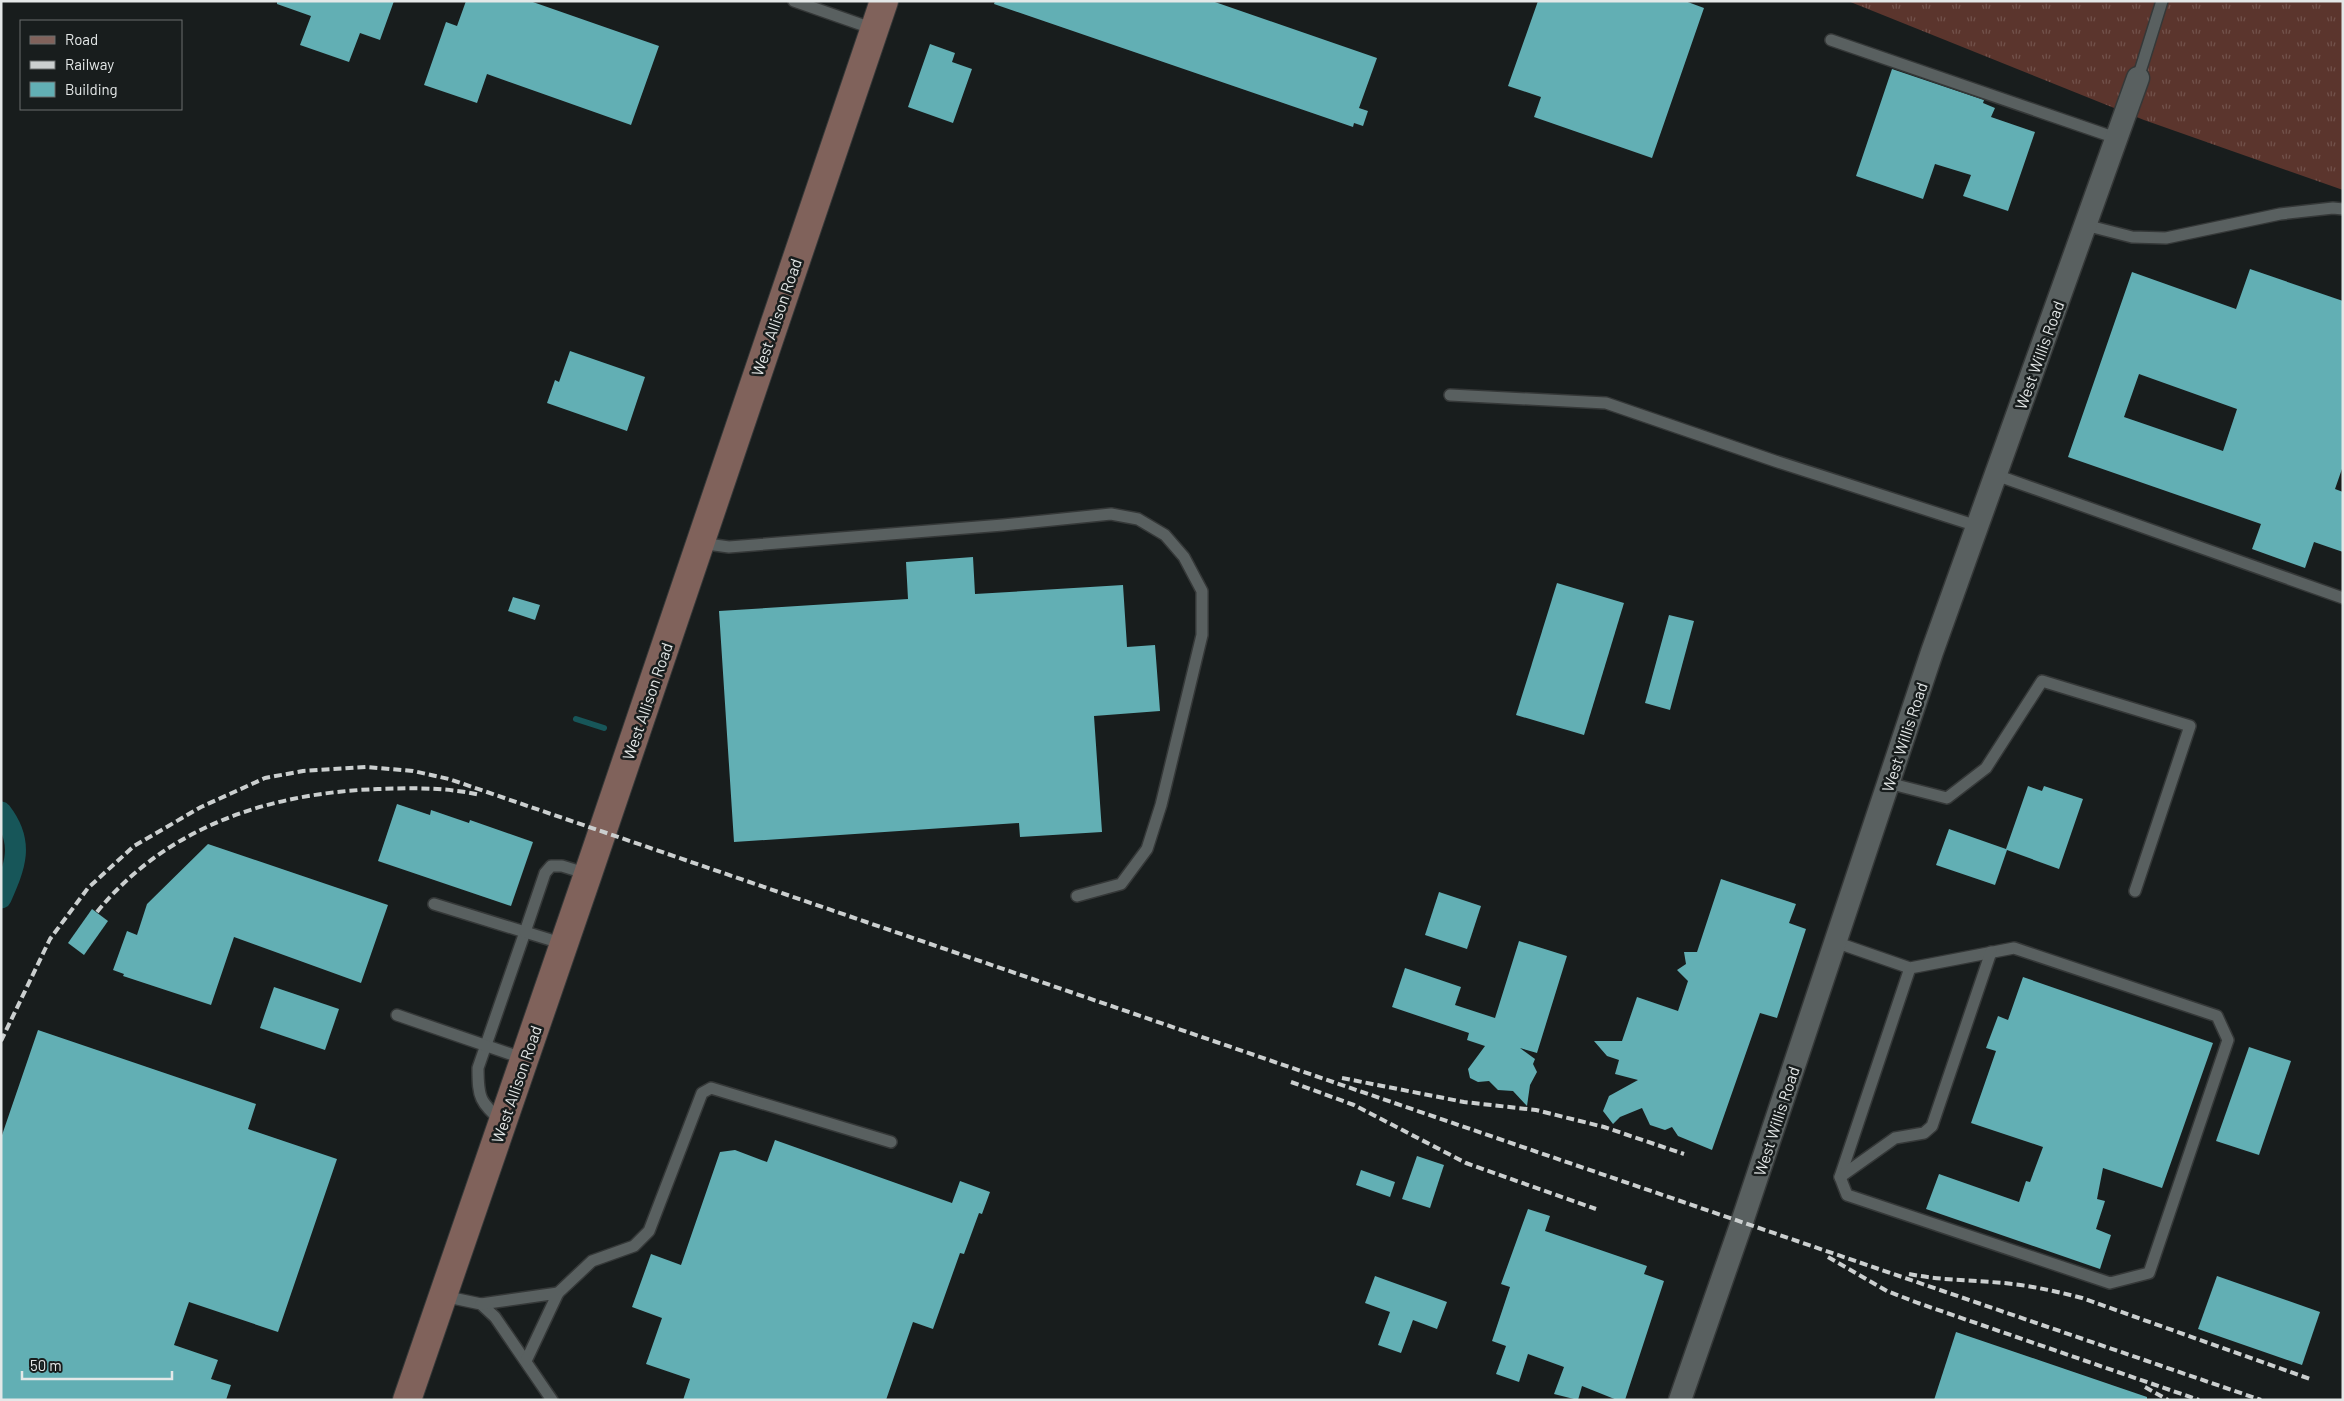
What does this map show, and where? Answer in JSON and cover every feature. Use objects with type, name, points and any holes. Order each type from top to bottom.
[{"type":"street","name":"West Allison Road","points":[[407,1400],[525,1059],[884,1]]},
{"type":"street","name":"West Willis Road","points":[[1680,1400],[1888,783],[1977,526],[2138,78]]},
{"type":"lane","points":[[794,1],[874,29]]},
{"type":"lane","points":[[2138,78],[2162,1]]},
{"type":"lane","points":[[1831,40],[2116,138]]},
{"type":"lane","points":[[2085,225],[2132,237],[2166,238],[2280,214],[2333,208],[2343,209]]},
{"type":"lane","points":[[1450,395],[1606,403],[1775,461],[1977,526]]},
{"type":"lane","points":[[1996,474],[2343,598]]},
{"type":"lane","points":[[700,543],[728,547],[1003,525],[1111,514],[1138,519],[1165,536],[1184,558],[1202,591],[1202,635],[1162,805],[1147,849],[1121,884],[1077,896]]},
{"type":"lane","points":[[1888,783],[1947,798],[1986,768],[2042,681],[2190,726],[2135,891]]},
{"type":"lane","points":[[503,1122],[482,1103],[478,1088],[478,1068],[545,873],[551,866],[562,866],[588,874]]},
{"type":"lane","points":[[434,904],[564,944]]},
{"type":"lane","points":[[1835,942],[1910,968],[2014,948],[2217,1016],[2228,1040],[2149,1272],[2110,1283],[1847,1195],[1840,1177],[1910,968]]},
{"type":"lane","points":[[1840,1177],[1895,1138],[1924,1133],[1932,1126],[1991,952]]},
{"type":"lane","points":[[397,1015],[525,1059]]},
{"type":"lane","points":[[526,1361],[558,1293],[592,1261],[634,1246],[649,1231],[702,1093],[711,1088],[891,1142]]},
{"type":"lane","points":[[443,1296],[481,1304],[558,1293]]},
{"type":"lane","points":[[481,1304],[496,1317],[552,1400]]},
{"type":"green space","points":[[1848,1],[2343,1],[2343,190],[2144,120]]},
{"type":"building","points":[[277,1],[394,1],[380,40],[360,33],[349,62],[300,45],[311,16],[277,4]]},
{"type":"building","points":[[466,1],[530,1],[659,46],[631,125],[487,74],[477,103],[424,85],[446,22],[457,26]]},
{"type":"building","points":[[995,1],[1212,1],[1377,58],[1359,108],[1368,111],[1363,126],[1354,123],[1353,127],[994,4]]},
{"type":"building","points":[[1538,1],[1685,1],[1704,8],[1652,158],[1534,117],[1541,97],[1508,86]]},
{"type":"building","points":[[930,44],[955,53],[952,62],[972,69],[953,123],[908,107]]},
{"type":"building","points":[[1892,69],[1984,100],[1983,103],[1995,108],[1991,117],[2035,132],[2008,211],[1963,196],[1971,175],[1935,164],[1923,199],[1856,176]]},
{"type":"building","points":[[2250,269],[2343,301],[2343,466],[2335,489],[2343,492],[2343,552],[2314,542],[2305,568],[2252,549],[2261,524],[2068,457],[2132,272],[2236,309]],"holes":[[[2139,374],[2237,409],[2223,451],[2124,417]]]},
{"type":"building","points":[[570,351],[645,377],[627,431],[547,403],[555,380],[559,382]]},
{"type":"building","points":[[973,557],[975,594],[1123,585],[1127,647],[1155,645],[1160,711],[1094,716],[1102,832],[1020,837],[1019,823],[734,842],[719,611],[908,599],[906,562]]},
{"type":"building","points":[[1557,583],[1624,603],[1584,735],[1516,715]]},
{"type":"building","points":[[513,597],[540,605],[535,620],[508,611]]},
{"type":"building","points":[[1669,615],[1694,621],[1670,710],[1645,703]]},
{"type":"building","points":[[2028,786],[2042,791],[2044,786],[2083,799],[2059,869],[2007,850],[1995,885],[1936,865],[1949,829],[2006,849]]},
{"type":"building","points":[[397,804],[430,815],[431,810],[469,823],[470,820],[533,842],[511,906],[378,861]]},
{"type":"building","points":[[208,844],[388,905],[361,983],[234,937],[211,1005],[123,976],[124,974],[113,970],[127,931],[137,935],[147,904]]},
{"type":"building","points":[[1721,879],[1796,904],[1789,923],[1806,929],[1777,1018],[1760,1013],[1712,1150],[1678,1136],[1672,1127],[1665,1130],[1650,1125],[1642,1108],[1620,1117],[1613,1124],[1603,1111],[1609,1096],[1638,1080],[1615,1074],[1619,1060],[1607,1056],[1594,1041],[1622,1041],[1637,997],[1678,1011],[1688,981],[1677,970],[1686,964],[1684,952],[1697,952]]},
{"type":"building","points":[[1439,892],[1481,906],[1467,949],[1425,935]]},
{"type":"building","points":[[92,909],[108,921],[84,955],[68,943]]},
{"type":"building","points":[[1519,941],[1567,956],[1537,1053],[1520,1048],[1535,1059],[1533,1064],[1537,1072],[1530,1085],[1527,1106],[1513,1091],[1498,1090],[1489,1081],[1478,1082],[1470,1078],[1468,1069],[1485,1046],[1467,1040],[1469,1033],[1392,1007],[1405,968],[1461,987],[1455,1005],[1495,1018]]},
{"type":"building","points":[[2023,977],[2213,1043],[2162,1188],[2103,1168],[2097,1199],[2105,1201],[2096,1229],[2111,1235],[2100,1269],[1926,1209],[1939,1174],[2019,1202],[2026,1181],[2030,1182],[2043,1147],[1971,1123],[1996,1051],[1986,1048],[1998,1016],[2008,1020]]},
{"type":"building","points":[[274,987],[339,1009],[325,1050],[260,1028]]},
{"type":"building","points":[[38,1030],[256,1104],[248,1129],[337,1159],[278,1332],[189,1302],[174,1345],[218,1360],[211,1379],[231,1385],[226,1400],[1,1400],[1,1138]]},
{"type":"building","points":[[2249,1047],[2291,1061],[2259,1155],[2216,1141]]},
{"type":"building","points":[[775,1140],[952,1203],[960,1181],[990,1192],[982,1214],[979,1213],[964,1254],[960,1253],[933,1329],[913,1322],[886,1400],[683,1400],[690,1379],[646,1364],[662,1318],[632,1307],[651,1254],[681,1265],[720,1152],[735,1150],[767,1162]]},
{"type":"building","points":[[1417,1156],[1444,1165],[1430,1208],[1402,1199]]},
{"type":"building","points":[[1361,1170],[1395,1182],[1390,1197],[1356,1185]]},
{"type":"building","points":[[1528,1209],[1550,1216],[1545,1231],[1647,1266],[1644,1274],[1664,1281],[1625,1400],[1617,1400],[1582,1386],[1578,1400],[1554,1394],[1564,1367],[1528,1354],[1519,1382],[1496,1374],[1506,1346],[1492,1341],[1510,1287],[1501,1284]]},
{"type":"building","points":[[1375,1276],[1447,1302],[1437,1329],[1413,1320],[1401,1353],[1378,1345],[1390,1312],[1365,1303]]},
{"type":"building","points":[[2217,1276],[2320,1312],[2302,1365],[2198,1329]]},
{"type":"building","points":[[1956,1332],[2147,1397],[2147,1400],[1934,1400]]},
{"type":"waterway","points":[[576,719],[604,728]]},
{"type":"waterway","points":[[1,812],[13,834],[15,844],[13,865],[1,898]]},
{"type":"railway","points":[[1,1041],[50,939],[88,888],[134,846],[201,807],[265,778],[303,771],[366,767],[413,771],[449,779],[2261,1400]]},
{"type":"railway","points":[[97,912],[125,882],[155,857],[188,836],[223,820],[260,807],[298,798],[378,789],[442,789],[480,795]]},
{"type":"railway","points":[[1342,1078],[1464,1102],[1536,1110],[1604,1127],[1684,1154]]},
{"type":"railway","points":[[1291,1082],[1354,1105],[1466,1163],[1596,1209]]},
{"type":"railway","points":[[1828,1257],[1887,1291],[1918,1303],[2199,1400]]},
{"type":"railway","points":[[1909,1274],[2022,1285],[2082,1298],[2310,1379]]},
{"type":"railway","points":[[2145,1387],[2168,1400]]}]
